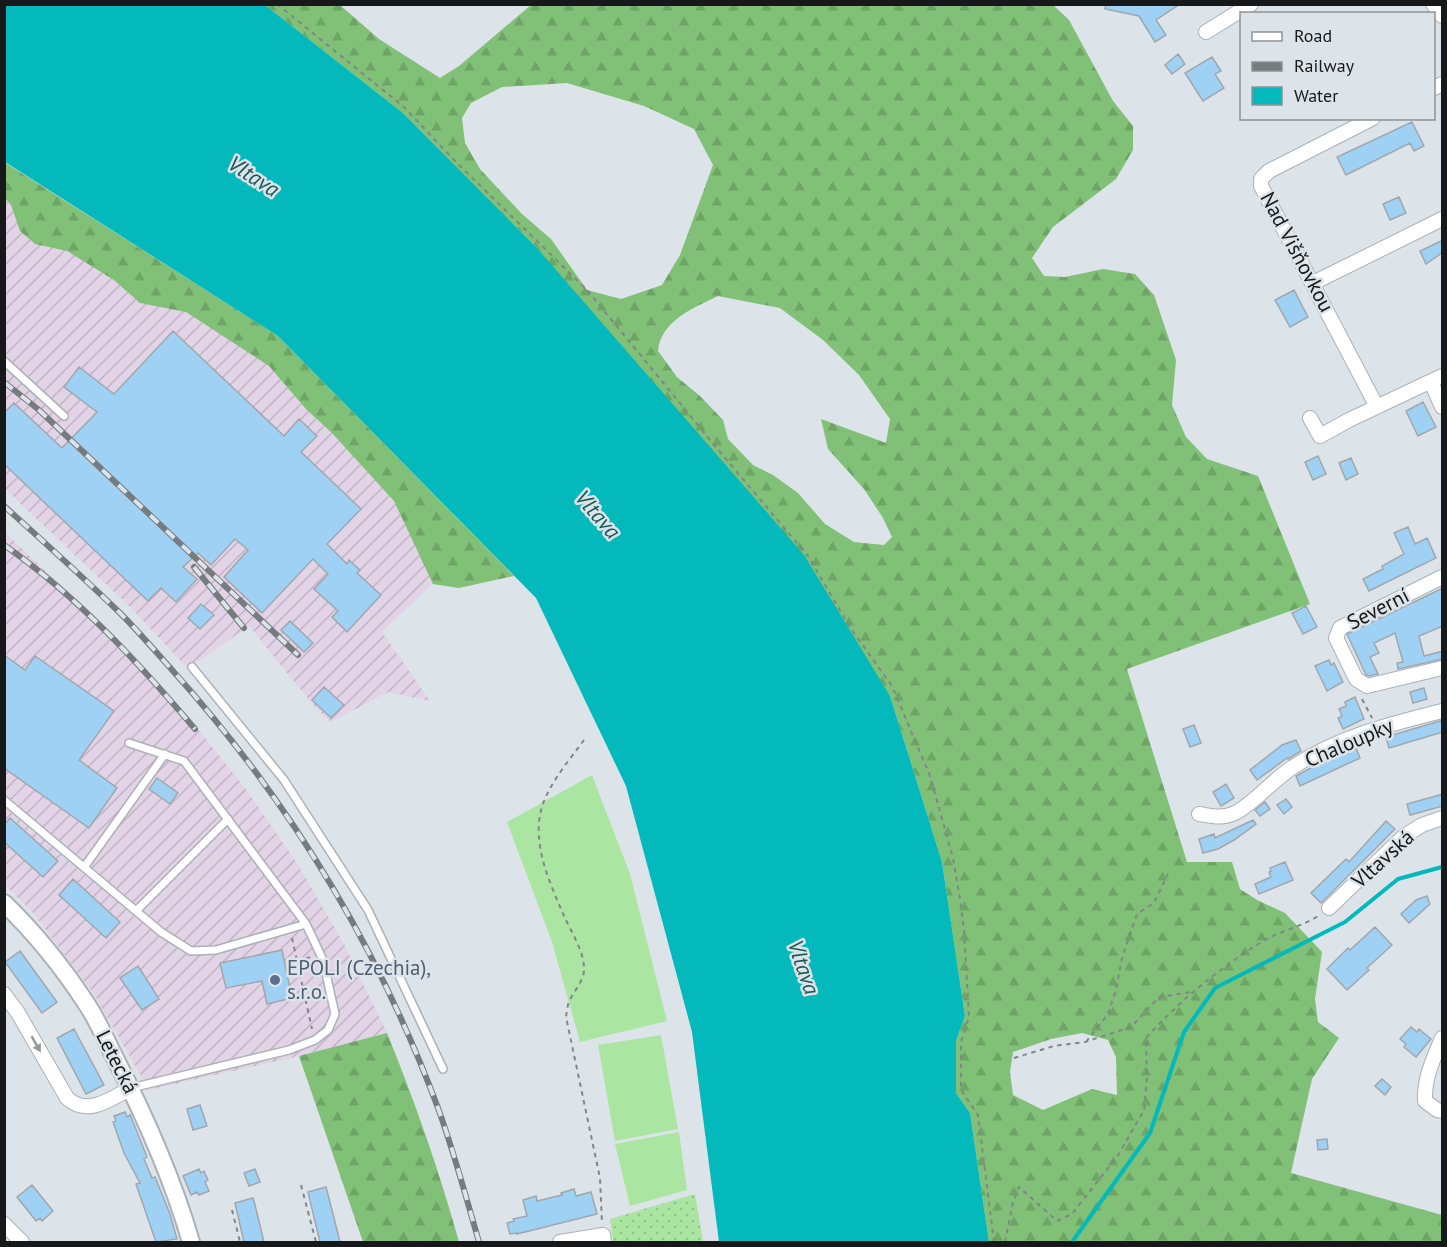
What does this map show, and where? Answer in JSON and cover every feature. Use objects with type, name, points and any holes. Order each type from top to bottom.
[{"type":"street","points":[[1206,32],[1251,4]]},
{"type":"street","points":[[1432,4],[1443,16]]},
{"type":"street","name":"Nad Višňovkou","points":[[1369,120],[1269,171],[1261,179],[1261,186],[1377,407]]},
{"type":"street","points":[[1313,283],[1443,219]]},
{"type":"street","points":[[1310,418],[1320,436],[1437,379],[1443,407]]},
{"type":"street","name":"Severní","points":[[1359,682],[1336,638],[1340,628],[1443,577]]},
{"type":"street","points":[[1359,682],[1374,685],[1443,668]]},
{"type":"street","name":"Chaloupky","points":[[1199,814],[1219,818],[1236,812],[1292,768],[1325,748],[1380,727],[1443,711]]},
{"type":"street","name":"Vltavská","points":[[1329,908],[1404,836],[1422,825],[1443,818]]},
{"type":"street","name":"Letecká","points":[[4,903],[19,917],[87,1004],[131,1088],[178,1200],[190,1242]]},
{"type":"street","points":[[4,994],[18,1013],[67,1098],[73,1104],[95,1107],[131,1088]]},
{"type":"street","points":[[1443,1038],[1428,1070],[1425,1087],[1425,1101],[1437,1110],[1443,1111]]},
{"type":"street","points":[[4,1224],[22,1242]]},
{"type":"street","points":[[560,1242],[604,1239]]},
{"type":"lane","points":[[4,361],[64,416]]},
{"type":"lane","points":[[192,667],[284,780],[368,910],[443,1069]]},
{"type":"lane","points":[[129,743],[184,761],[228,819],[306,924],[321,954],[334,1014],[328,1030],[315,1040],[289,1050],[131,1088]]},
{"type":"lane","points":[[85,866],[165,754]]},
{"type":"lane","points":[[4,800],[161,932],[191,951],[216,950],[306,924]]},
{"type":"lane","points":[[136,911],[228,819]]},
{"type":"path","points":[[277,4],[404,108],[587,290],[808,556],[851,629],[892,686],[930,776],[955,870],[964,929],[969,1017],[961,1042],[961,1090],[978,1115],[994,1242]]},
{"type":"path","points":[[1359,682],[1356,688],[1371,718],[1379,719],[1380,727]]},
{"type":"path","points":[[584,740],[544,801],[539,820],[538,841],[554,892],[581,955],[584,968],[581,982],[568,1002],[566,1017],[600,1178],[604,1239]]},
{"type":"path","points":[[1085,1042],[1108,1014],[1116,990],[1122,958],[1137,914],[1154,903],[1168,874]]},
{"type":"path","points":[[1005,1242],[1013,1203],[1019,1187],[1057,1221],[1072,1214],[1119,1154],[1144,1110],[1147,1078],[1146,1038],[1169,1012],[1193,991],[1265,940],[1306,924],[1329,908]]},
{"type":"path","points":[[290,928],[315,1040]]},
{"type":"path","points":[[297,961],[321,954]]},
{"type":"path","points":[[286,970],[298,967]]},
{"type":"path","points":[[1014,1058],[1054,1046],[1085,1042],[1131,1027],[1159,997],[1193,991]]},
{"type":"path","points":[[302,1185],[316,1242]]},
{"type":"path","points":[[232,1210],[240,1242]]},
{"type":"shaded area","points":[[4,162],[278,336],[467,551],[382,632],[430,701],[388,692],[331,722],[315,707],[249,626],[188,669],[130,607],[5,489]]},
{"type":"shaded area","points":[[4,532],[108,629],[181,708],[245,788],[297,863],[345,946],[387,1033],[299,1056],[149,1090],[94,994],[34,914],[5,885]]},
{"type":"green space","points":[[1052,4],[1069,20],[1113,101],[1133,126],[1133,150],[1116,179],[1053,227],[1032,258],[1044,276],[1065,277],[1103,269],[1135,274],[1154,295],[1176,360],[1172,405],[1186,437],[1207,459],[1258,476],[1310,604],[1127,669],[1187,862],[1232,862],[1240,889],[1285,913],[1322,952],[1315,999],[1318,1022],[1339,1038],[1312,1079],[1291,1173],[1442,1215],[1442,1242],[989,1242],[970,1113],[956,1093],[956,1041],[965,1016],[942,862],[890,696],[536,247],[403,113],[265,5],[340,5],[379,39],[440,78],[459,66],[531,5]],"holes":[[[567,83],[644,106],[694,129],[713,165],[680,255],[662,285],[621,299],[587,290],[551,239],[522,214],[480,169],[465,143],[462,118],[471,103],[502,87]],[[718,296],[780,308],[823,340],[859,375],[890,419],[886,443],[821,419],[828,449],[864,489],[883,518],[892,537],[884,545],[854,542],[825,524],[798,493],[773,475],[753,465],[728,439],[723,420],[700,396],[677,377],[658,351],[665,331],[680,316]],[[1082,1033],[1108,1040],[1116,1057],[1117,1095],[1092,1089],[1043,1110],[1013,1095],[1010,1072],[1013,1052],[1051,1039]]]},
{"type":"green space","points":[[4,162],[278,336],[514,576],[459,588],[433,584],[394,501],[332,433],[306,409],[269,366],[186,312],[140,303],[114,280],[67,251],[35,244],[20,231],[11,205],[5,198]]},
{"type":"green space","points":[[592,775],[630,874],[667,1021],[580,1042],[552,942],[507,822]]},
{"type":"green space","points":[[387,1033],[426,1136],[459,1242],[363,1242],[299,1056]]},
{"type":"green space","points":[[661,1035],[678,1129],[615,1141],[598,1045]]},
{"type":"green space","points":[[679,1132],[687,1190],[630,1206],[615,1144]]},
{"type":"green space","points":[[695,1194],[703,1242],[613,1242],[610,1219]]},
{"type":"water","name":"Vltava","points":[[4,5],[265,5],[403,113],[536,247],[804,555],[890,696],[942,862],[965,1016],[956,1041],[956,1093],[970,1113],[989,1242],[719,1242],[692,1032],[626,786],[536,598],[278,336],[5,162]]},
{"type":"building","points":[[1106,4],[1180,4],[1156,20],[1166,35],[1155,42],[1139,16],[1105,9]]},
{"type":"building","points":[[1178,54],[1185,64],[1172,74],[1165,65]]},
{"type":"building","points":[[1212,57],[1221,71],[1215,74],[1224,88],[1203,101],[1185,73]]},
{"type":"building","points":[[1412,122],[1424,146],[1414,151],[1410,143],[1346,175],[1337,157]]},
{"type":"building","points":[[1399,197],[1406,213],[1390,220],[1383,204]]},
{"type":"building","points":[[1443,240],[1443,252],[1426,264],[1420,251]]},
{"type":"building","points":[[1294,290],[1308,317],[1290,327],[1275,300]]},
{"type":"building","points":[[173,331],[284,436],[299,419],[317,436],[301,452],[361,509],[327,544],[347,564],[349,560],[360,570],[357,573],[381,595],[347,632],[332,617],[338,611],[314,589],[328,574],[313,559],[262,613],[224,577],[248,550],[235,539],[211,565],[198,553],[183,567],[197,579],[176,602],[161,588],[148,601],[4,464],[4,413],[14,403],[62,448],[97,412],[64,387],[79,367],[114,394]]},
{"type":"building","points":[[1423,402],[1436,427],[1418,436],[1406,411]]},
{"type":"building","points":[[1318,456],[1326,474],[1313,480],[1305,462]]},
{"type":"building","points":[[1351,458],[1358,474],[1346,480],[1339,463]]},
{"type":"building","points":[[1408,527],[1415,544],[1427,538],[1436,558],[1369,591],[1363,579],[1383,569],[1382,566],[1404,554],[1394,533]]},
{"type":"building","points":[[1443,588],[1443,626],[1419,636],[1424,656],[1443,651],[1443,659],[1398,669],[1397,663],[1403,662],[1395,633],[1374,643],[1379,653],[1370,657],[1378,674],[1366,675],[1347,634]]},
{"type":"building","points":[[201,604],[214,615],[200,629],[188,618]]},
{"type":"building","points":[[1306,606],[1317,627],[1303,634],[1292,613]]},
{"type":"building","points":[[290,621],[313,643],[304,652],[281,630]]},
{"type":"building","points":[[4,655],[25,670],[35,656],[114,711],[79,760],[117,788],[89,828],[4,768]]},
{"type":"building","points":[[1329,660],[1331,665],[1334,663],[1343,682],[1327,691],[1315,666]]},
{"type":"building","points":[[324,687],[344,705],[331,718],[312,700]]},
{"type":"building","points":[[1424,688],[1427,699],[1413,703],[1410,692]]},
{"type":"building","points":[[1355,697],[1364,719],[1343,729],[1338,718],[1342,716],[1339,709],[1346,706],[1345,702]]},
{"type":"building","points":[[1443,720],[1443,732],[1389,748],[1386,737]]},
{"type":"building","points":[[1194,725],[1201,743],[1190,747],[1183,729]]},
{"type":"building","points":[[1296,740],[1301,751],[1287,758],[1257,780],[1250,770],[1282,745]]},
{"type":"building","points":[[1356,748],[1360,758],[1300,786],[1296,776],[1340,752],[1341,755]]},
{"type":"building","points":[[157,778],[178,793],[170,804],[149,789]]},
{"type":"building","points":[[1226,784],[1234,798],[1221,806],[1213,792]]},
{"type":"building","points":[[1443,794],[1443,806],[1410,815],[1407,804]]},
{"type":"building","points":[[1286,799],[1292,807],[1284,814],[1277,805]]},
{"type":"building","points":[[1265,802],[1270,809],[1260,816],[1255,810]]},
{"type":"building","points":[[10,818],[58,861],[43,877],[4,842],[4,825]]},
{"type":"building","points":[[1253,820],[1256,824],[1234,840],[1218,849],[1203,853],[1199,839],[1214,834],[1215,838]]},
{"type":"building","points":[[1386,821],[1395,829],[1321,903],[1311,893],[1346,859],[1349,862]]},
{"type":"building","points":[[1285,862],[1293,880],[1259,894],[1255,884],[1271,877],[1270,868]]},
{"type":"building","points":[[73,879],[120,922],[106,938],[59,895]]},
{"type":"building","points":[[1427,896],[1430,904],[1409,923],[1401,914],[1416,900]]},
{"type":"building","points":[[1375,927],[1392,945],[1347,990],[1327,969],[1348,948],[1350,950]]},
{"type":"building","name":"EPOLI (Czechia), s.r.o.","points":[[282,950],[292,998],[267,1004],[262,981],[226,988],[220,963]]},
{"type":"building","points":[[20,951],[57,1002],[42,1013],[5,962]]},
{"type":"building","points":[[138,966],[159,999],[142,1010],[120,978]]},
{"type":"building","points":[[1411,1027],[1417,1032],[1419,1029],[1431,1039],[1416,1057],[1404,1047],[1406,1044],[1400,1039]]},
{"type":"building","points":[[74,1029],[104,1085],[86,1094],[57,1038]]},
{"type":"building","points":[[1382,1079],[1391,1087],[1385,1095],[1375,1086]]},
{"type":"building","points":[[200,1105],[207,1126],[193,1130],[187,1109]]},
{"type":"building","points":[[125,1112],[127,1117],[130,1115],[135,1127],[147,1157],[144,1159],[152,1178],[155,1177],[177,1239],[156,1242],[136,1184],[140,1183],[124,1153],[113,1122],[116,1121],[114,1116]]},
{"type":"building","points":[[1327,1139],[1328,1149],[1318,1150],[1317,1140]]},
{"type":"building","points":[[199,1169],[201,1173],[204,1171],[209,1191],[191,1195],[183,1176]]},
{"type":"building","points":[[255,1169],[260,1182],[249,1186],[244,1173]]},
{"type":"building","points":[[32,1185],[53,1211],[42,1221],[40,1218],[36,1221],[17,1197]]},
{"type":"building","points":[[326,1187],[340,1242],[320,1242],[308,1192]]},
{"type":"building","points":[[574,1189],[576,1196],[591,1192],[597,1214],[510,1234],[507,1223],[527,1216],[523,1200],[536,1196],[537,1201],[562,1195],[561,1193]]},
{"type":"building","points":[[253,1198],[264,1242],[244,1242],[235,1203]]},
{"type":"waterway","points":[[1072,1242],[1150,1133],[1184,1032],[1215,988],[1345,922],[1398,879],[1442,867]]},
{"type":"railway","points":[[4,382],[39,410],[298,655]]},
{"type":"railway","points":[[4,506],[141,635],[215,720],[292,823],[358,933],[414,1048],[444,1125],[479,1242]]},
{"type":"railway","points":[[4,545],[56,585],[105,631],[195,729]]},
{"type":"railway","points":[[194,567],[244,628]]},
{"type":"place","name":"EPOLI (Czechia), s.r.o.","points":[[275,980]]}]
